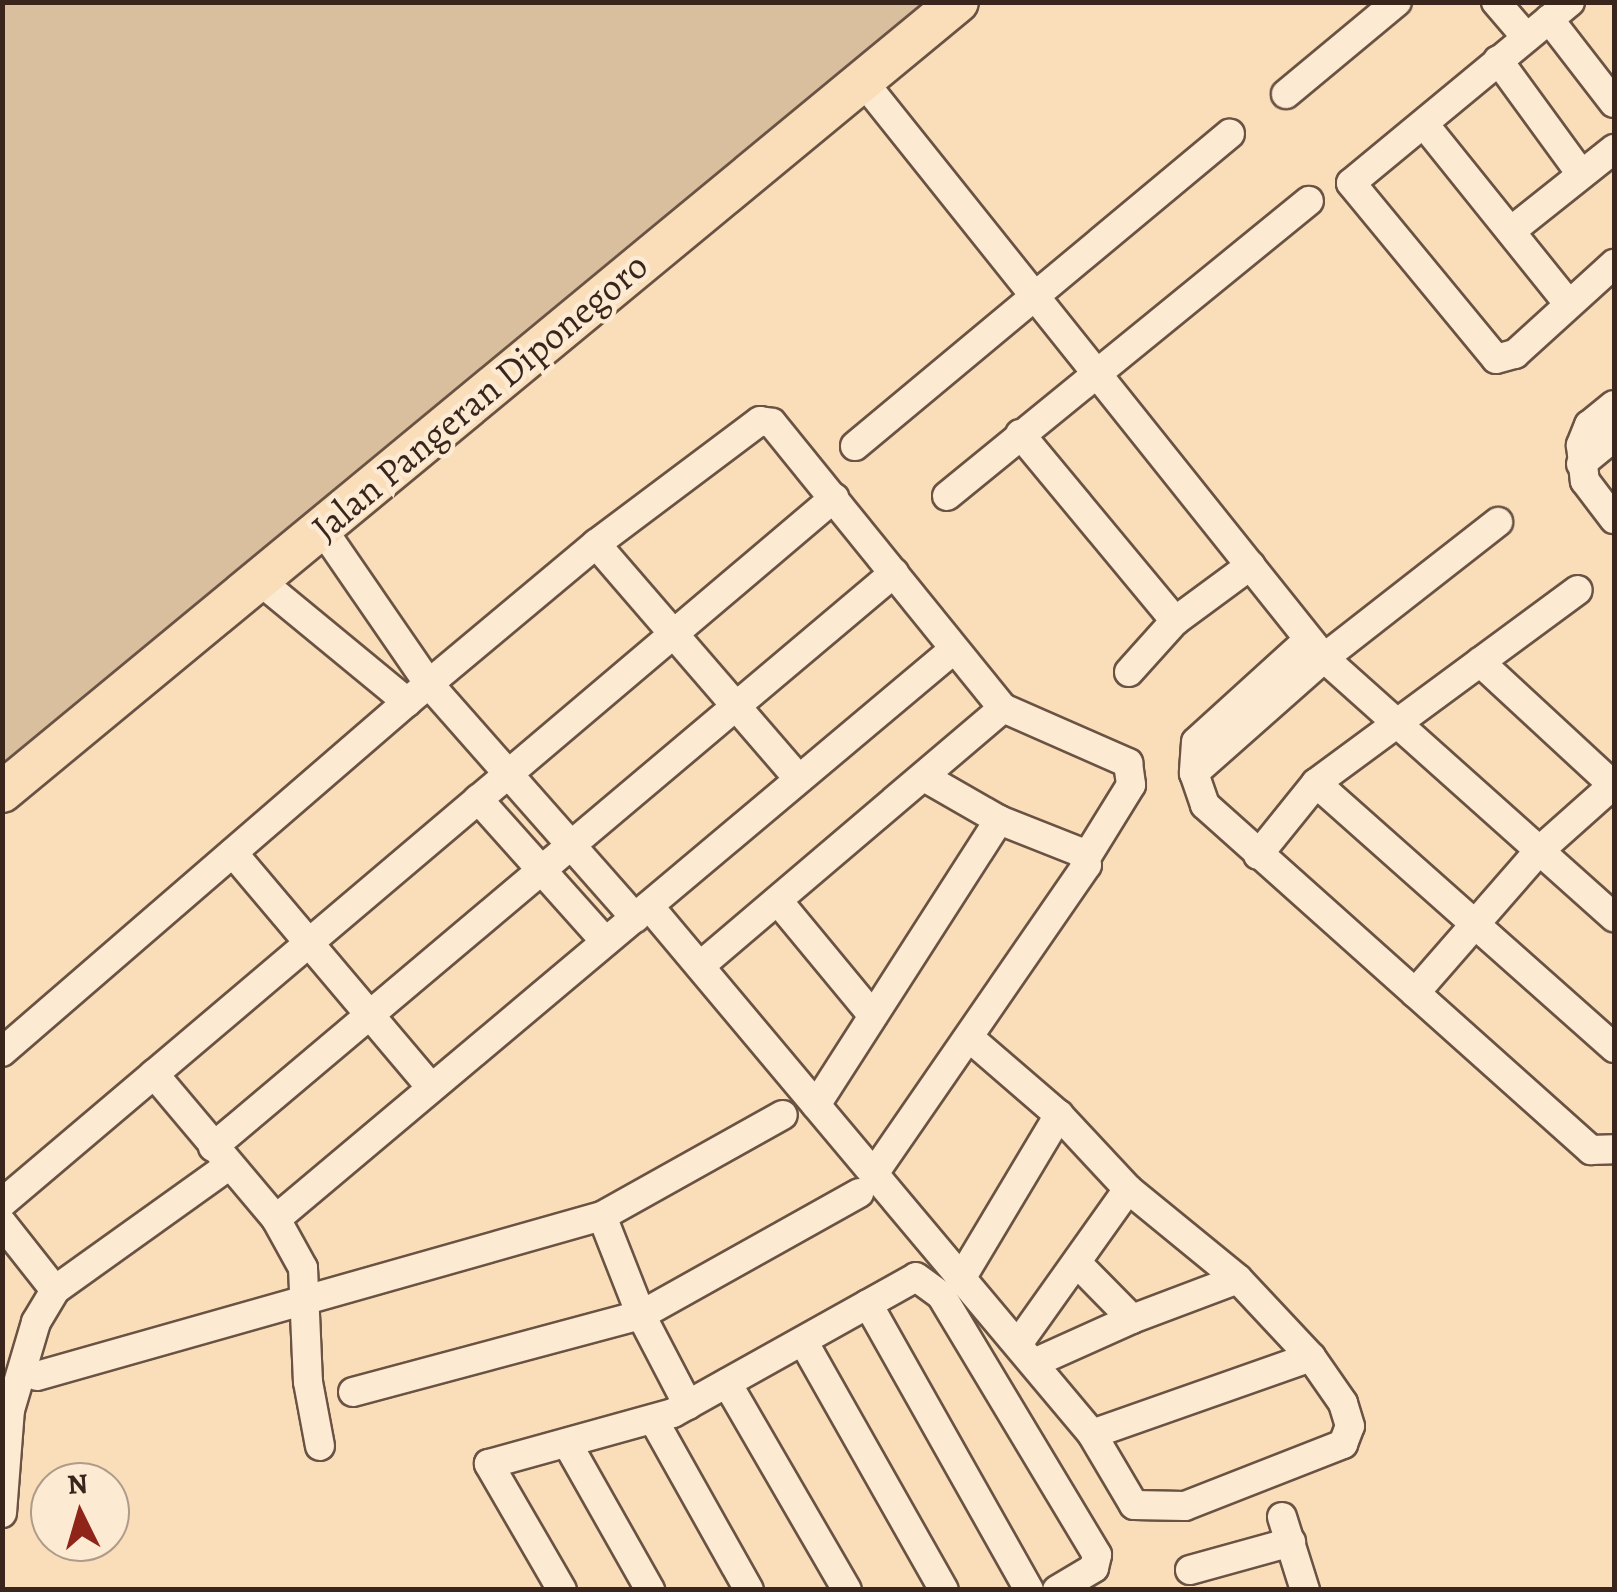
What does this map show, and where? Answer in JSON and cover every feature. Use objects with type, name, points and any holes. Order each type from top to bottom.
[{"type":"highway","name":"Jalan Pangeran Diponegoro","points":[[2,756],[109,675],[919,2]]},
{"type":"highway","name":"Jalan Pangeran Diponegoro","points":[[2,792],[958,2]]},
{"type":"street","points":[[1286,94],[1397,2]]},
{"type":"street","points":[[1496,2],[1526,37]]},
{"type":"street","points":[[1614,103],[1559,10],[1424,124],[1358,172],[1354,190],[1496,359],[1515,354],[1567,302],[1614,264]]},
{"type":"street","points":[[1498,60],[1581,174]]},
{"type":"street","points":[[862,80],[1316,649],[1394,726],[1614,917]]},
{"type":"street","points":[[1424,124],[1567,302]]},
{"type":"street","points":[[855,446],[1230,134]]},
{"type":"street","points":[[1511,231],[1614,148]]},
{"type":"street","points":[[947,496],[1309,202]]},
{"type":"street","points":[[1614,405],[1589,425],[1581,464],[1585,481],[1614,519]]},
{"type":"street","points":[[2,1052],[596,544],[760,421],[772,423],[952,650],[1004,708],[1128,763],[1131,785],[1086,858],[1084,874],[972,1040],[867,1182],[641,1316],[353,1392]]},
{"type":"street","points":[[1020,434],[1176,621]]},
{"type":"street","points":[[1581,464],[1614,436]]},
{"type":"street","points":[[2,1203],[306,940],[834,498]]},
{"type":"street","points":[[1498,522],[1316,649],[1196,742],[1194,774],[1204,805],[1258,855],[1591,1150],[1614,1149]]},
{"type":"street","points":[[323,530],[418,693]]},
{"type":"street","points":[[596,544],[670,635],[797,777]]},
{"type":"street","points":[[1129,672],[1176,621],[1250,566]]},
{"type":"street","points":[[2,1513],[6,1410],[36,1322],[54,1290],[221,1157],[372,1012],[733,704],[894,573]]},
{"type":"street","points":[[259,580],[418,693],[700,966],[816,1105],[867,1182],[962,1277],[1092,1434],[1134,1505],[1185,1506],[1344,1444],[1350,1426],[1343,1403],[1311,1356],[1238,1279],[1128,1189],[1060,1115],[972,1040]]},
{"type":"street","points":[[1258,855],[1316,783],[1578,590]]},
{"type":"street","points":[[276,1220],[430,1086],[952,650]]},
{"type":"street","points":[[1415,993],[1473,922],[1539,851],[1614,785],[1480,662]]},
{"type":"street","points":[[700,966],[1004,708]]},
{"type":"street","points":[[926,778],[999,820],[1086,858]]},
{"type":"street","points":[[1316,783],[1614,1048]]},
{"type":"street","points":[[478,799],[605,941]]},
{"type":"street","points":[[816,1105],[999,820]]},
{"type":"street","points":[[233,853],[372,1012],[430,1086]]},
{"type":"street","points":[[778,901],[874,1016]]},
{"type":"street","points":[[154,1074],[294,1244],[306,1298],[308,1382],[320,1446]]},
{"type":"street","points":[[37,1376],[602,1216],[784,1115]]},
{"type":"street","points":[[962,1277],[1060,1115]]},
{"type":"street","points":[[1026,1354],[1078,1264],[1128,1189]]},
{"type":"street","points":[[602,1216],[641,1316],[688,1405]]},
{"type":"street","points":[[2,1223],[54,1290]]},
{"type":"street","points":[[1078,1264],[1132,1319]]},
{"type":"street","points":[[562,1590],[489,1464],[653,1419],[688,1405],[916,1277],[941,1295],[1096,1556],[1094,1568],[1056,1590]]},
{"type":"street","points":[[1026,1354],[1238,1279]]},
{"type":"street","points":[[868,1304],[1029,1590]]},
{"type":"street","points":[[803,1340],[944,1590]]},
{"type":"street","points":[[1092,1434],[1311,1356]]},
{"type":"street","points":[[727,1383],[846,1590]]},
{"type":"street","points":[[653,1419],[750,1590]]},
{"type":"street","points":[[567,1442],[650,1590]]},
{"type":"street","points":[[1188,1569],[1287,1530],[1305,1590]]},
{"type":"shaded area","points":[[3,3],[929,3],[3,772]]}]
